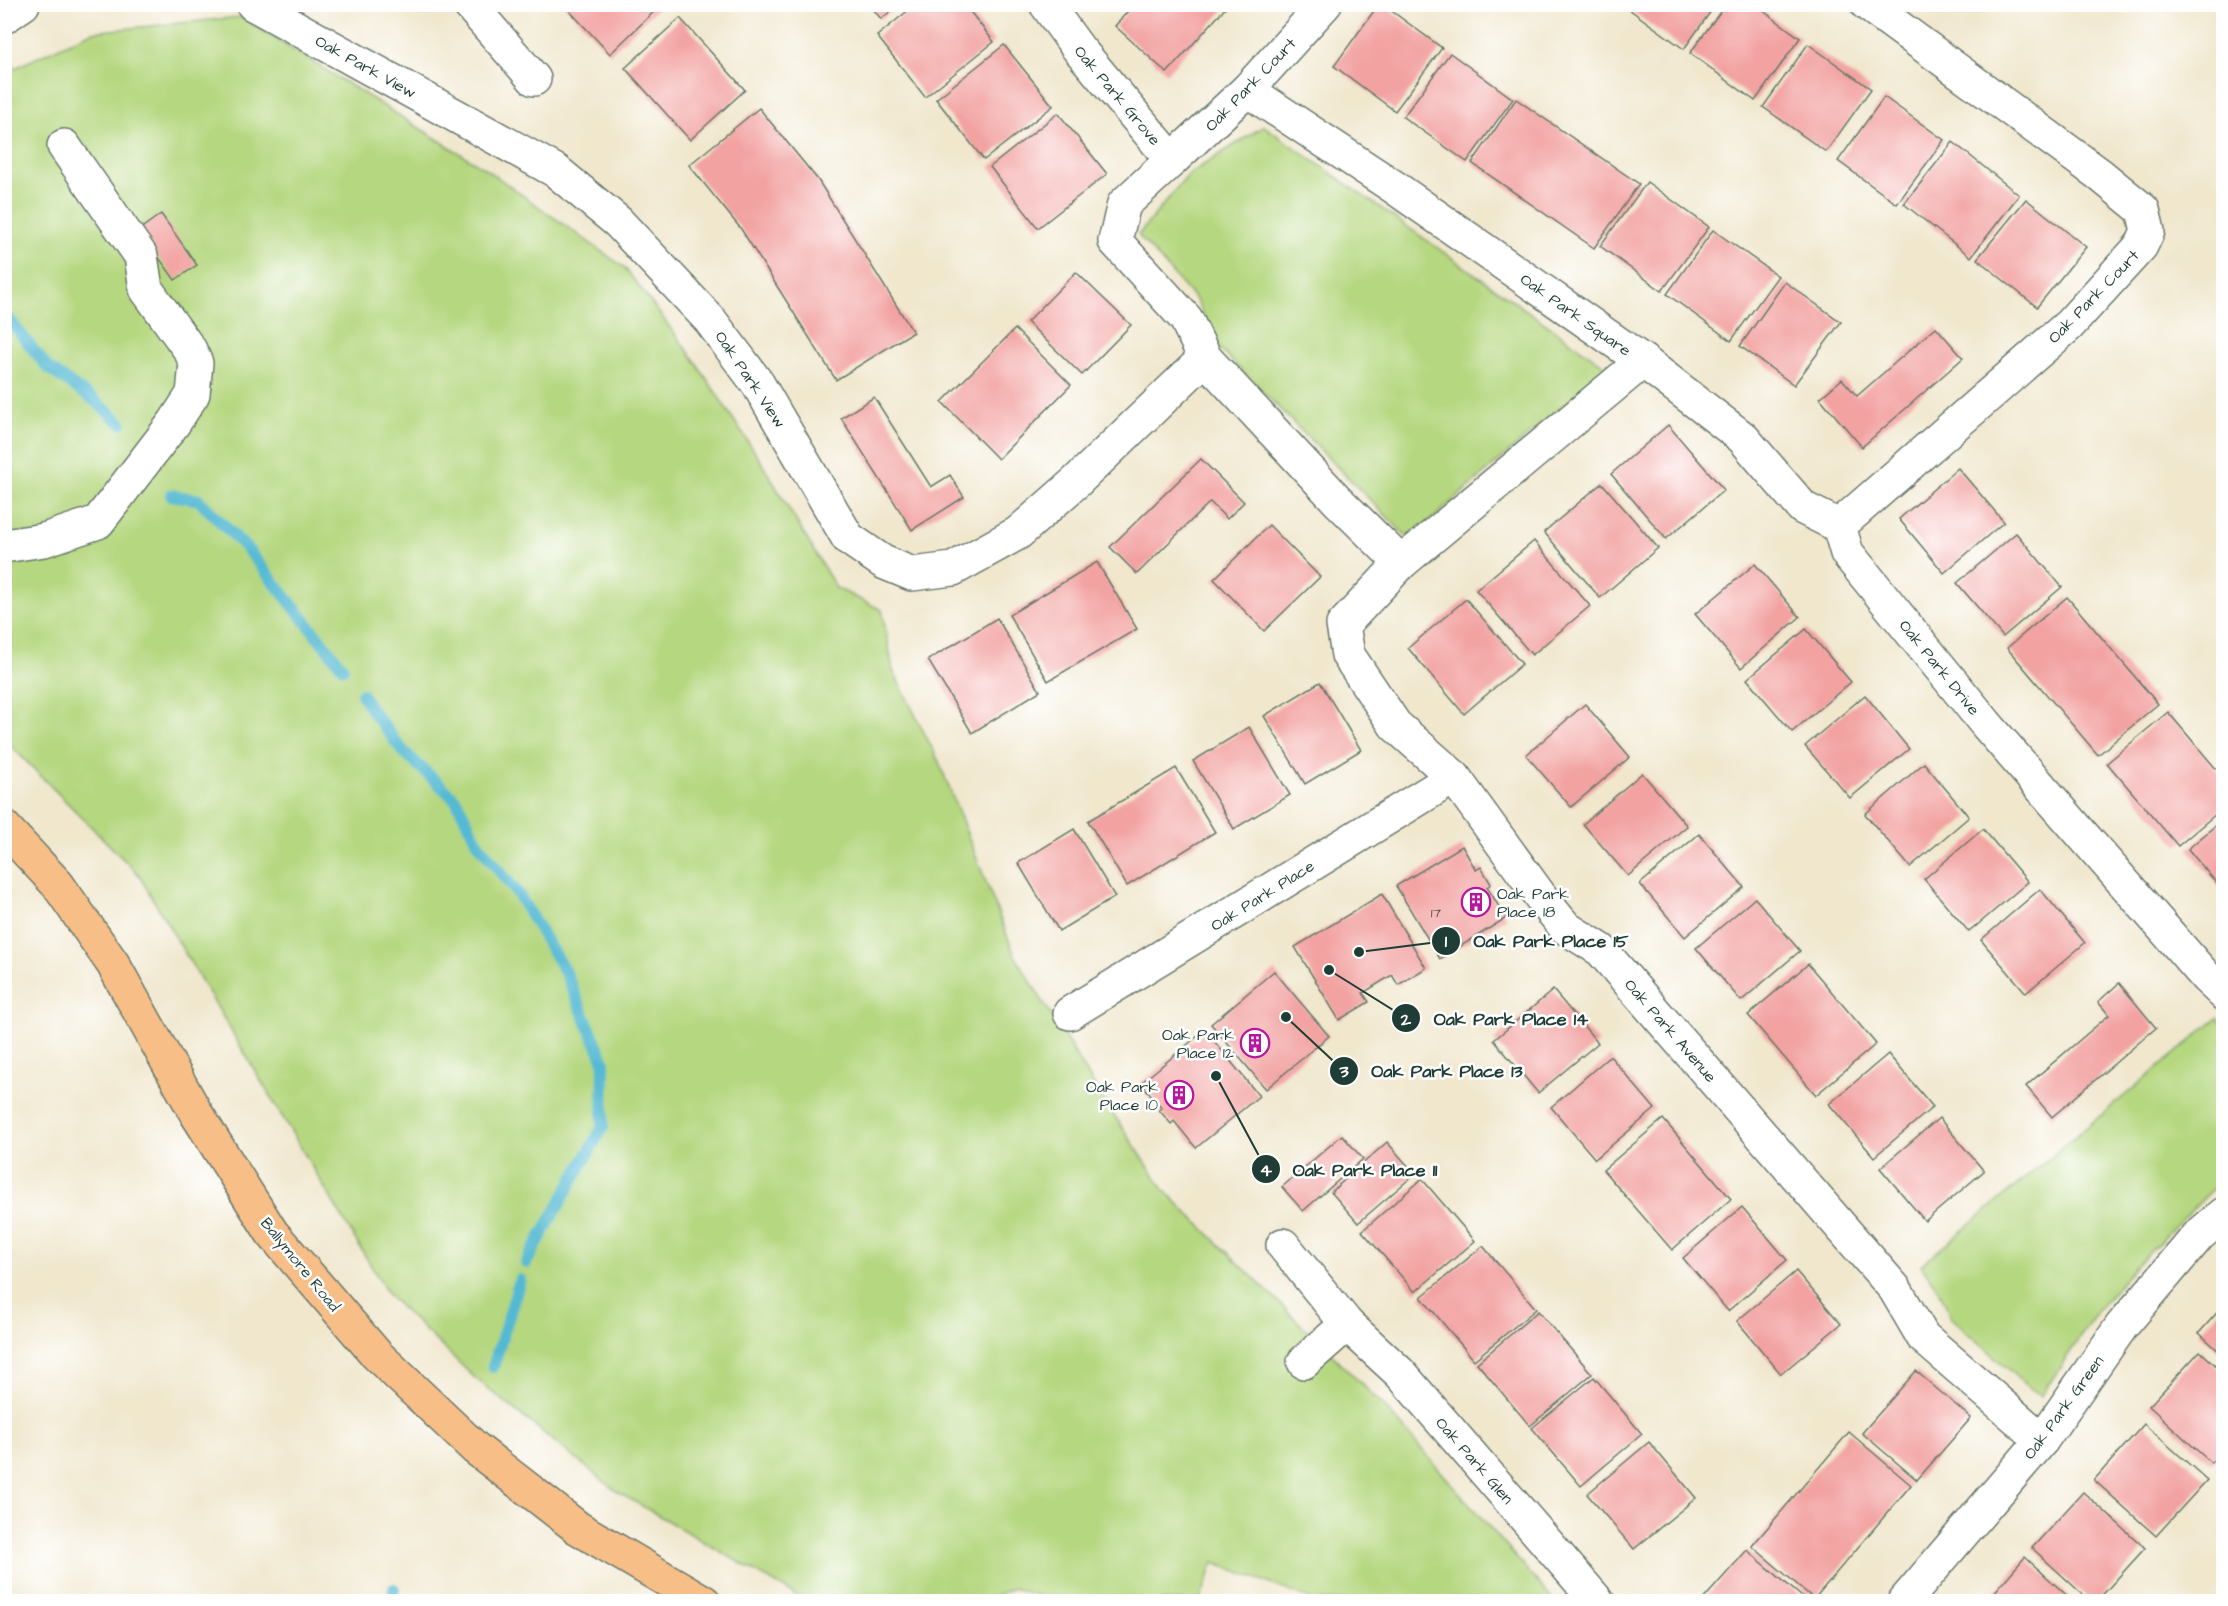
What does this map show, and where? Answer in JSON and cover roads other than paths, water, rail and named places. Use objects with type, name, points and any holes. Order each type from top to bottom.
[{"type":"main road","name":"Ballymore Road","points":[[4,827],[58,885],[112,964],[196,1113],[272,1233],[377,1355],[475,1449],[578,1528],[704,1602]]},
{"type":"street","points":[[4,17],[23,4]]},
{"type":"street","name":"Oak Park View","points":[[253,4],[556,171],[618,222],[710,320],[758,384],[848,538],[882,562],[912,574],[953,569],[1018,533],[1076,483],[1205,358]]},
{"type":"street","points":[[469,4],[534,79]]},
{"type":"street","name":"Oak Park Grove","points":[[1046,4],[1078,48],[1172,160],[1124,204],[1115,241],[1186,319],[1205,358]]},
{"type":"street","name":"Oak Park Court","points":[[1172,160],[1247,90],[1325,4]]},
{"type":"street","name":"Oak Park Court","points":[[1839,526],[2069,325],[2141,246],[2148,231],[2143,210],[2099,174],[1867,4]]},
{"type":"street","name":"Oak Park Square","points":[[1247,90],[1394,187],[1643,361],[1401,563],[1360,605]]},
{"type":"street","points":[[4,546],[44,540],[99,522],[174,423],[192,394],[196,363],[190,350],[181,334],[146,289],[141,256],[64,146]]},
{"type":"street","points":[[1205,358],[1338,501],[1401,563]]},
{"type":"street","points":[[1643,361],[1743,438],[1803,508],[1839,526]]},
{"type":"street","name":"Oak Park Drive","points":[[1839,526],[1847,553],[1978,715],[2223,994]]},
{"type":"street","name":"Oak Park Avenue","points":[[1360,605],[1343,625],[1348,656],[1395,725],[1454,777],[1566,928],[1601,950],[1895,1289],[1923,1337],[2042,1440]]},
{"type":"street","name":"Oak Park Place","points":[[1070,1013],[1454,777]]},
{"type":"street","name":"Oak Park Green","points":[[1904,1602],[2042,1440],[2121,1327],[2199,1235],[2223,1214]]},
{"type":"street","name":"Oak Park Glen","points":[[1283,1245],[1347,1324],[1400,1373],[1598,1602]]},
{"type":"street","points":[[1304,1362],[1347,1324]]},
{"type":"waterway","points":[[4,313],[48,368],[94,400],[121,423]]},
{"type":"waterway","points":[[171,495],[199,500],[248,550],[343,668]]},
{"type":"waterway","points":[[362,694],[402,750],[456,800],[479,845],[518,894],[565,972],[604,1061],[603,1127],[526,1263]]},
{"type":"waterway","points":[[493,1367],[520,1280]]},
{"type":"waterway","points":[[391,1602],[394,1589]]},
{"type":"place","name":"Oak Park Place 18","points":[[1476,902]]},
{"type":"place","name":"Oak Park Place 15","points":[[1359,952]]},
{"type":"place","name":"Oak Park Place 14","points":[[1329,970]]},
{"type":"place","name":"Oak Park Place 13","points":[[1286,1017]]},
{"type":"place","name":"Oak Park Place 12","points":[[1255,1043]]},
{"type":"place","name":"Oak Park Place 11","points":[[1216,1076]]},
{"type":"place","name":"Oak Park Place 10","points":[[1179,1095]]}]
